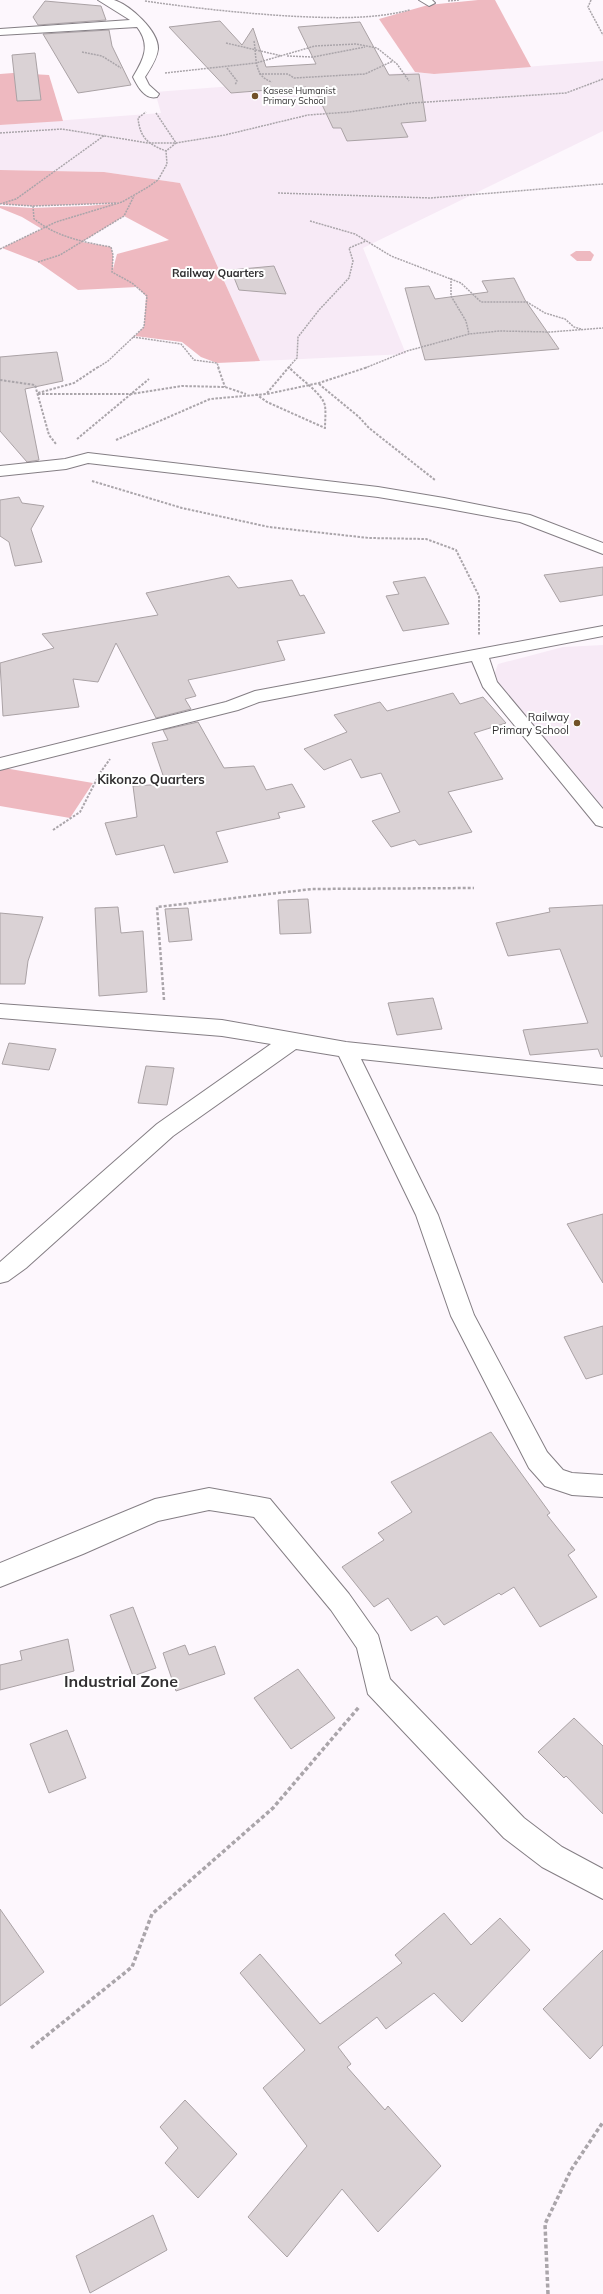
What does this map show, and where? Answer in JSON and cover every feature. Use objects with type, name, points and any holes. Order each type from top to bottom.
[{"type":"street","points":[[104,0],[116,4],[140,23],[152,46],[141,78],[154,99]]},
{"type":"street","points":[[0,32],[140,23]]},
{"type":"street","points":[[0,471],[64,460],[88,458],[378,492],[524,518],[603,549]]},
{"type":"street","points":[[0,764],[232,706],[255,697],[603,632]]},
{"type":"street","points":[[479,655],[489,683],[603,821]]},
{"type":"street","points":[[0,1010],[166,1022],[222,1028],[346,1050],[603,1078]]},
{"type":"street","points":[[0,1274],[18,1261],[165,1130],[235,1079],[292,1041]]},
{"type":"street","points":[[346,1050],[427,1216],[463,1316],[538,1460],[554,1478],[572,1484],[603,1486]]},
{"type":"street","points":[[0,1575],[74,1546],[156,1510],[209,1499],[261,1507],[294,1549],[340,1602],[369,1644],[378,1685],[514,1828],[552,1857],[603,1885]]},
{"type":"path","points":[[145,0],[282,17],[344,20],[377,18],[412,10]]},
{"type":"path","points":[[591,0],[588,7],[603,35]]},
{"type":"path","points":[[254,41],[254,50],[259,74],[263,80],[272,82]]},
{"type":"path","points":[[226,43],[283,56],[313,57],[367,46]]},
{"type":"path","points":[[82,52],[102,56],[141,78],[256,63],[315,46],[367,46],[377,48],[393,61],[406,74],[409,81]]},
{"type":"path","points":[[259,74],[288,74],[294,78],[365,74],[393,61]]},
{"type":"path","points":[[226,68],[237,81],[235,85]]},
{"type":"path","points":[[0,134],[62,129],[82,130],[148,143],[176,143],[225,135],[308,115],[349,112],[412,103],[566,93],[603,79]]},
{"type":"path","points":[[154,99],[156,116],[169,129],[176,143]]},
{"type":"path","points":[[154,99],[138,118],[140,135],[148,143],[166,151]]},
{"type":"path","points":[[0,204],[16,199],[72,157],[106,135]]},
{"type":"path","points":[[166,151],[176,143]]},
{"type":"path","points":[[0,249],[56,222],[122,202],[134,196],[158,180],[166,164],[166,151]]},
{"type":"path","points":[[278,193],[322,192],[414,198],[513,193],[603,184]]},
{"type":"path","points":[[38,262],[60,255],[124,216],[134,196]]},
{"type":"path","points":[[0,204],[33,206],[122,202]]},
{"type":"path","points":[[33,206],[34,219],[45,228],[82,242],[110,247],[113,254],[112,272],[132,283],[146,296],[144,327],[108,361],[74,383],[38,394]]},
{"type":"path","points":[[310,222],[355,234],[391,256],[451,278],[461,283],[481,302],[527,302],[545,312],[565,319],[574,327],[585,329]]},
{"type":"path","points":[[267,394],[297,358],[298,337],[319,310],[349,278],[353,261],[349,248],[366,241]]},
{"type":"path","points":[[451,278],[451,296],[466,321],[469,334]]},
{"type":"path","points":[[88,458],[90,454],[122,438],[210,399],[267,394],[318,383],[352,374],[407,350],[469,334],[500,331],[550,332],[603,328]]},
{"type":"path","points":[[133,337],[181,344],[194,360],[217,363],[225,387]]},
{"type":"path","points":[[255,394],[267,402],[325,428],[325,404],[309,384],[298,378],[289,367]]},
{"type":"path","points":[[64,460],[80,437],[149,379]]},
{"type":"path","points":[[0,380],[35,385],[50,435],[73,475],[182,508],[269,527],[370,538],[426,539],[456,550],[466,573],[479,596],[479,655]]},
{"type":"path","points":[[318,383],[359,417],[369,428],[470,508]]},
{"type":"path","points":[[38,394],[131,394],[182,386],[225,387],[248,395]]},
{"type":"path","points":[[53,830],[80,812],[100,773],[128,732]]},
{"type":"path","points":[[166,1022],[157,906],[312,889],[474,888]]},
{"type":"path","points":[[31,2048],[132,1967],[152,1914],[273,1808],[378,1685]]},
{"type":"path","points":[[548,2294],[545,2224],[571,2170],[603,2122]]},
{"type":"shaded area","points":[[478,0],[495,0],[531,67],[434,74],[415,72],[379,19],[428,5]]},
{"type":"shaded area","points":[[603,61],[603,131],[363,248],[406,354],[260,361],[180,183],[104,172],[0,170],[0,125],[161,113],[155,92],[415,72],[434,74]]},
{"type":"shaded area","points":[[13,73],[49,75],[63,121],[0,125],[0,74]]},
{"type":"shaded area","points":[[0,170],[104,172],[180,183],[260,361],[217,363],[201,357],[182,342],[135,336],[144,327],[146,296],[137,287],[78,290],[38,262],[2,248],[42,229],[22,217],[0,208],[0,206],[32,208],[120,203],[33,206],[0,204]],"holes":[[[124,216],[169,240],[117,254],[113,269],[113,255],[111,247],[82,242]]]},
{"type":"shaded area","points":[[576,251],[590,251],[594,255],[591,261],[577,261],[570,255]]},
{"type":"shaded area","name":"Railway Primary School","points":[[603,645],[603,807],[585,789],[493,678],[498,664],[563,647]]},
{"type":"shaded area","points":[[0,768],[93,783],[70,818],[0,806]]},
{"type":"building","points":[[45,1],[101,6],[106,20],[38,25],[33,17]]},
{"type":"building","points":[[220,21],[242,45],[253,28],[266,67],[316,64],[298,27],[360,22],[389,75],[419,74],[426,121],[401,123],[408,137],[347,141],[341,128],[333,128],[317,94],[310,95],[306,87],[231,93],[169,27]]},
{"type":"building","points":[[109,30],[112,46],[131,85],[78,93],[43,34]]},
{"type":"building","points":[[35,53],[41,100],[17,101],[12,55]]},
{"type":"building","points":[[274,266],[286,294],[239,290],[231,270]]},
{"type":"building","points":[[514,278],[525,300],[559,349],[425,360],[405,288],[429,286],[435,299],[488,292],[482,281]]},
{"type":"building","points":[[57,352],[63,381],[25,389],[39,460],[27,462],[0,431],[0,357]]},
{"type":"building","points":[[19,497],[22,503],[44,506],[31,529],[42,562],[15,566],[9,542],[0,536],[0,500]]},
{"type":"building","points":[[603,567],[603,595],[560,602],[544,575]]},
{"type":"building","points":[[229,576],[238,588],[292,580],[300,596],[304,595],[325,633],[277,641],[285,660],[188,680],[196,696],[185,699],[191,709],[156,718],[116,643],[98,682],[73,679],[79,707],[3,716],[0,663],[54,648],[42,634],[158,615],[146,593]]},
{"type":"building","points":[[425,577],[449,624],[403,631],[386,596],[399,594],[393,582]]},
{"type":"building","points":[[453,693],[460,704],[483,697],[506,723],[474,733],[503,779],[448,792],[472,832],[419,845],[415,840],[391,847],[372,821],[400,812],[381,773],[361,778],[351,759],[324,770],[304,749],[347,732],[334,715],[380,702],[387,711]]},
{"type":"building","points":[[198,722],[224,768],[254,766],[266,790],[292,784],[305,807],[278,813],[280,818],[216,832],[228,862],[174,873],[164,845],[116,855],[105,823],[137,817],[133,786],[166,784],[152,743],[168,740],[163,730]]},
{"type":"building","points":[[308,899],[311,933],[280,934],[278,900]]},
{"type":"building","points":[[603,905],[603,1056],[601,1057],[598,1049],[530,1055],[523,1030],[588,1023],[560,949],[508,956],[496,923],[550,912],[549,908]]},
{"type":"building","points":[[118,907],[121,933],[143,931],[147,992],[99,996],[95,908]]},
{"type":"building","points":[[188,908],[192,940],[169,942],[165,909]]},
{"type":"building","points":[[0,913],[43,917],[28,961],[25,984],[0,984]]},
{"type":"building","points":[[433,998],[442,1029],[397,1035],[388,1003]]},
{"type":"building","points":[[9,1043],[56,1049],[49,1070],[2,1064]]},
{"type":"building","points":[[146,1066],[174,1068],[167,1105],[138,1103]]},
{"type":"building","points":[[603,1214],[603,1283],[567,1224]]},
{"type":"building","points":[[603,1326],[603,1374],[586,1379],[564,1337]]},
{"type":"building","points":[[491,1432],[550,1513],[547,1515],[575,1550],[568,1555],[597,1597],[540,1627],[514,1587],[501,1595],[499,1593],[444,1625],[437,1616],[411,1631],[388,1598],[374,1607],[342,1567],[384,1540],[378,1533],[412,1512],[391,1482]]},
{"type":"building","points":[[133,1607],[156,1668],[133,1676],[110,1615]]},
{"type":"building","points":[[68,1639],[74,1671],[0,1690],[0,1665],[22,1660],[20,1651]]},
{"type":"building","points":[[185,1645],[189,1655],[215,1646],[225,1674],[176,1691],[163,1653]]},
{"type":"building","points":[[298,1669],[335,1718],[291,1749],[254,1698]]},
{"type":"building","points":[[574,1718],[603,1746],[603,1814],[566,1776],[564,1778],[538,1752]]},
{"type":"building","points":[[67,1730],[86,1778],[49,1793],[30,1744]]},
{"type":"building","points":[[0,1909],[44,1972],[0,2006]]},
{"type":"building","points":[[444,1913],[471,1945],[500,1918],[530,1950],[462,2022],[434,1993],[386,2029],[377,2017],[338,2047],[351,2064],[347,2067],[385,2110],[388,2106],[441,2166],[378,2232],[342,2189],[287,2257],[248,2217],[307,2146],[263,2088],[305,2050],[240,1973],[260,1954],[320,2024],[402,1963],[395,1955]]},
{"type":"building","points":[[603,1950],[603,2045],[590,2059],[543,2009]]},
{"type":"building","points":[[185,2100],[237,2154],[198,2198],[165,2163],[178,2148],[160,2127]]},
{"type":"building","points":[[153,2215],[167,2250],[90,2293],[76,2256]]},
{"type":"place","name":"Kasese Humanist Primary School","points":[[255,96]]},
{"type":"place","name":"Railway Primary School","points":[[577,723]]},
{"type":"district","name":"Railway Quarters","points":[[218,273]]},
{"type":"district","name":"Kikonzo Quarters","points":[[151,779]]},
{"type":"district","name":"Industrial Zone","points":[[121,1681]]}]
